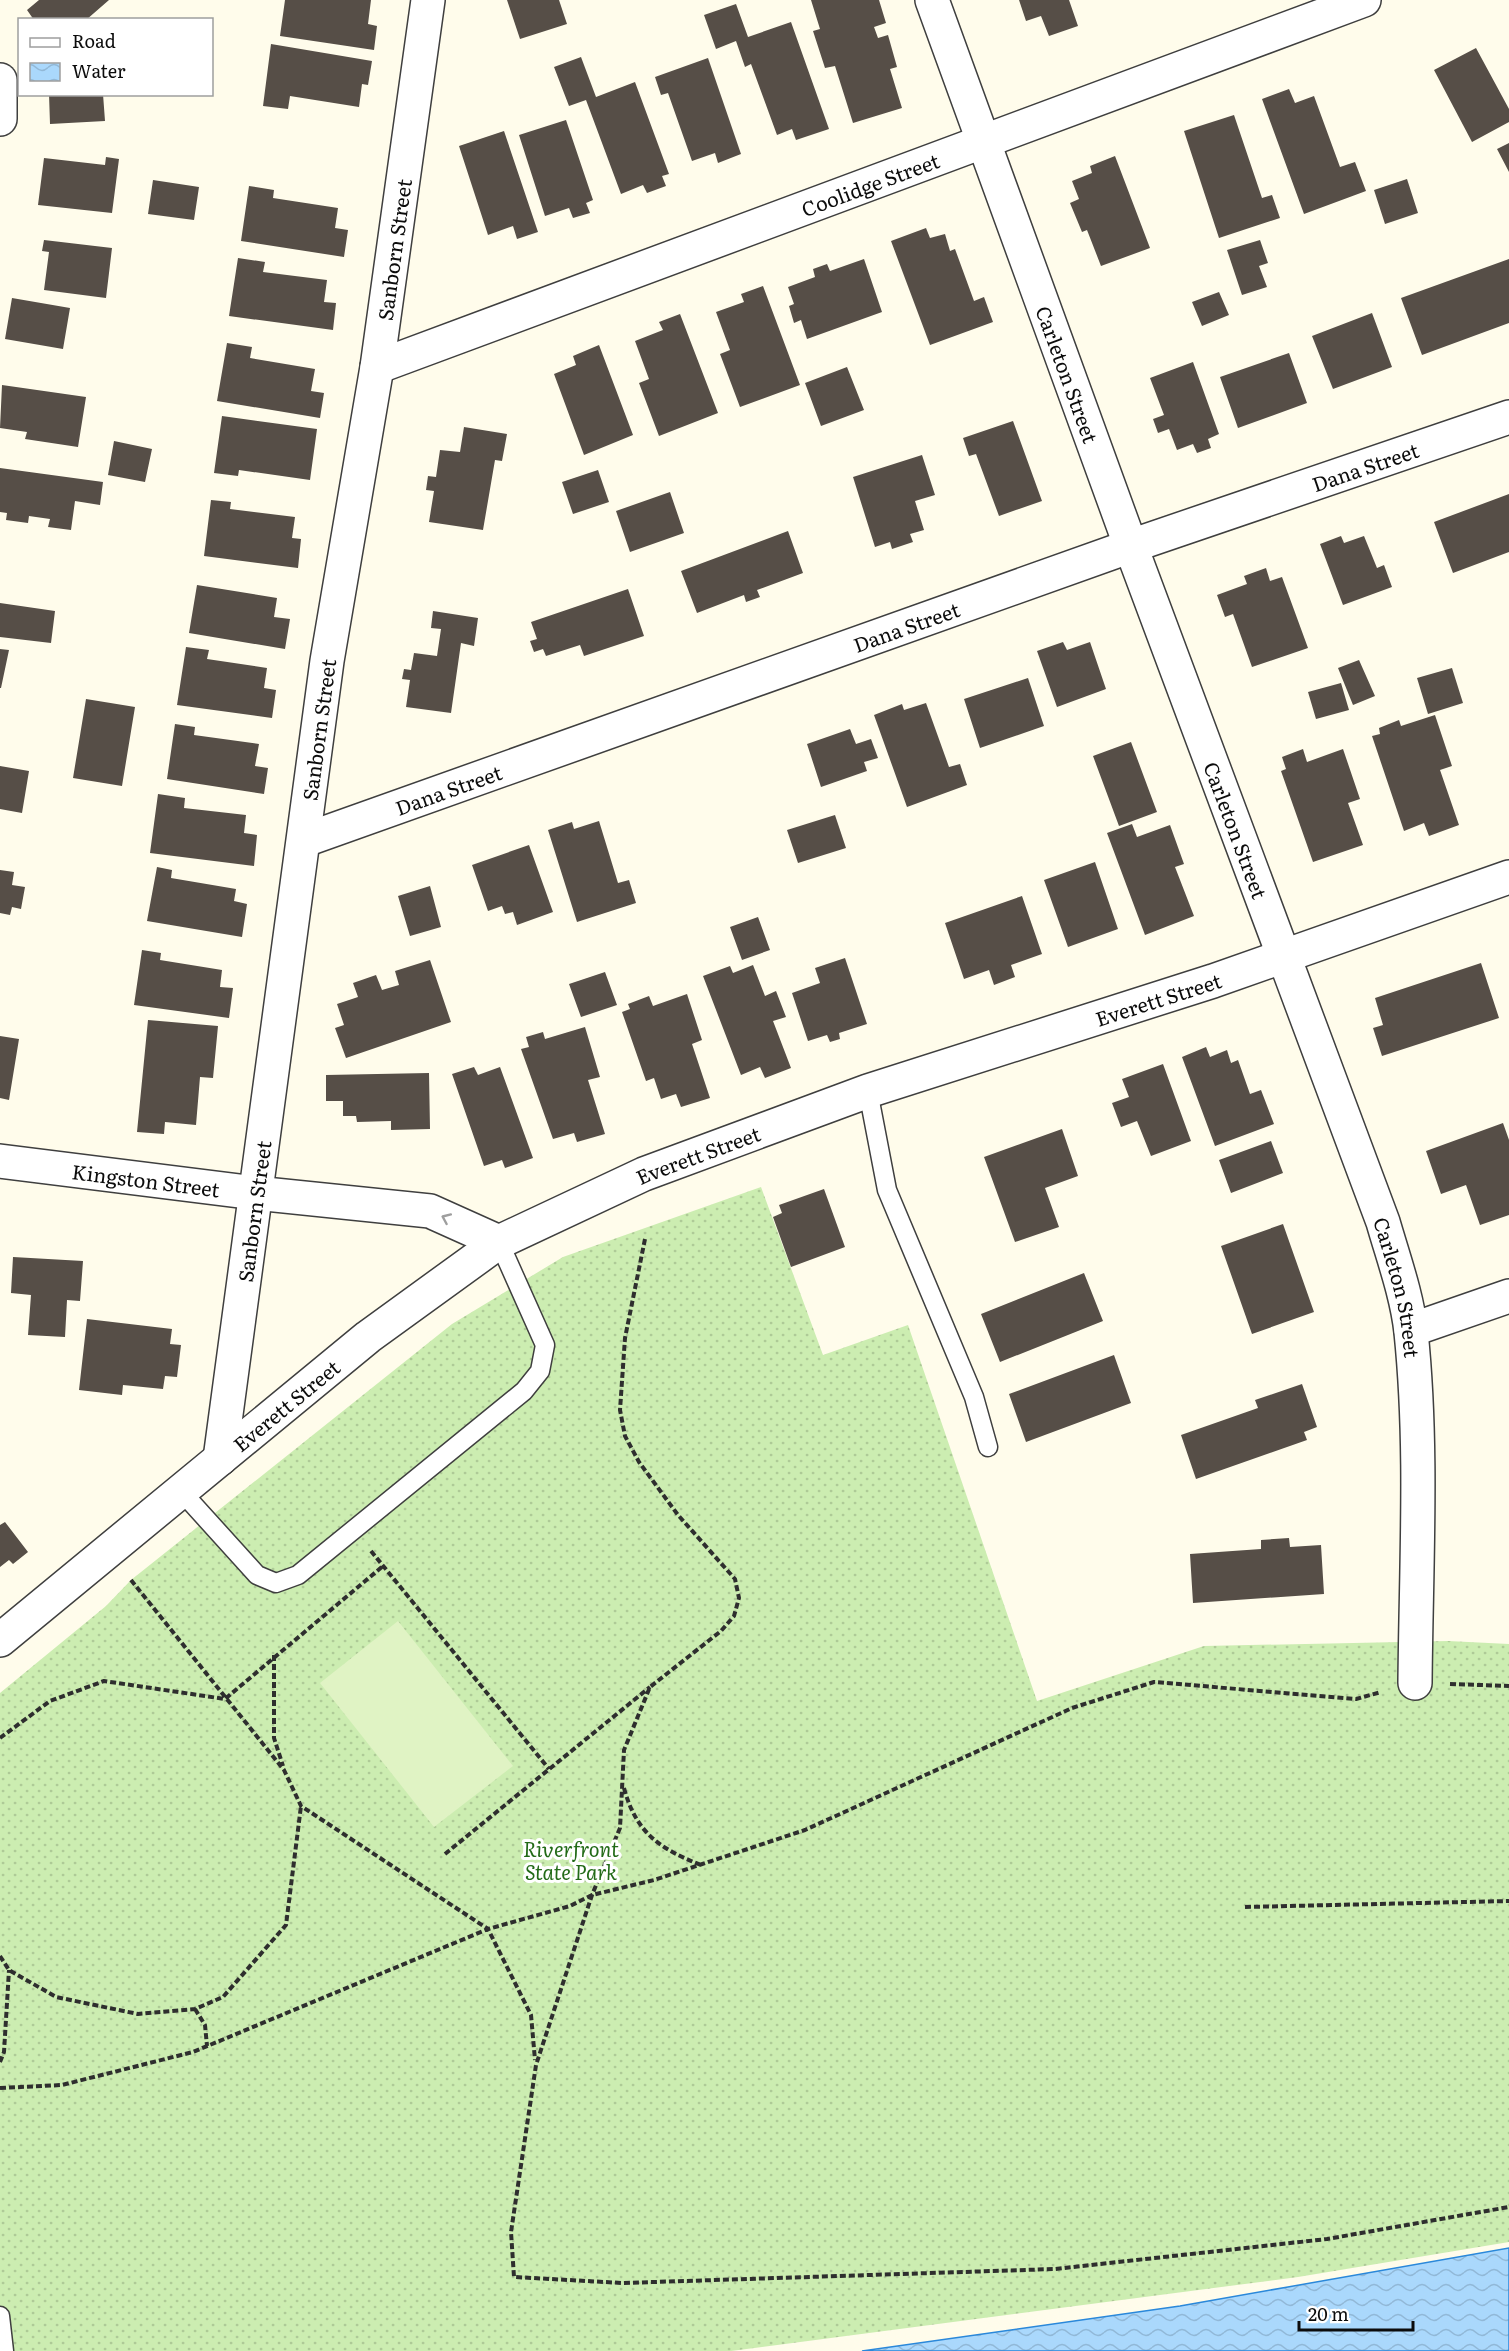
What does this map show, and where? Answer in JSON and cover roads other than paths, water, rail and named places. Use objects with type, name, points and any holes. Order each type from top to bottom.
[{"type":"street","name":"Sanborn Street","points":[[220,1459],[305,840],[327,660],[377,367],[428,0]]},
{"type":"street","name":"Carleton Street","points":[[932,0],[1131,547],[1383,1222],[1411,1330],[1416,1423],[1415,1683]]},
{"type":"street","name":"Coolidge Street","points":[[377,367],[1364,0]]},
{"type":"street","points":[[0,80],[0,119]]},
{"type":"street","name":"Dana Street","points":[[305,840],[1131,547],[1509,417]]},
{"type":"street","name":"Everett Street","points":[[0,1640],[368,1338],[499,1242],[644,1174],[867,1091],[1283,956],[1509,877]]},
{"type":"street","name":"Kingston Street","points":[[0,1161],[255,1193],[430,1211],[499,1242]]},
{"type":"street","points":[[1411,1330],[1509,1296]]},
{"type":"lane","points":[[867,1091],[887,1190],[974,1397],[988,1447]]},
{"type":"lane","points":[[181,1491],[257,1575],[276,1583],[298,1575],[524,1391],[540,1371],[544,1345],[499,1242]]},
{"type":"lane","points":[[0,2316],[4,2351]]},
{"type":"water","points":[[1509,2248],[1509,2351],[862,2351],[1180,2306]]},
{"type":"park label","name":"Riverfront State Park","points":[[571,1860]]}]
